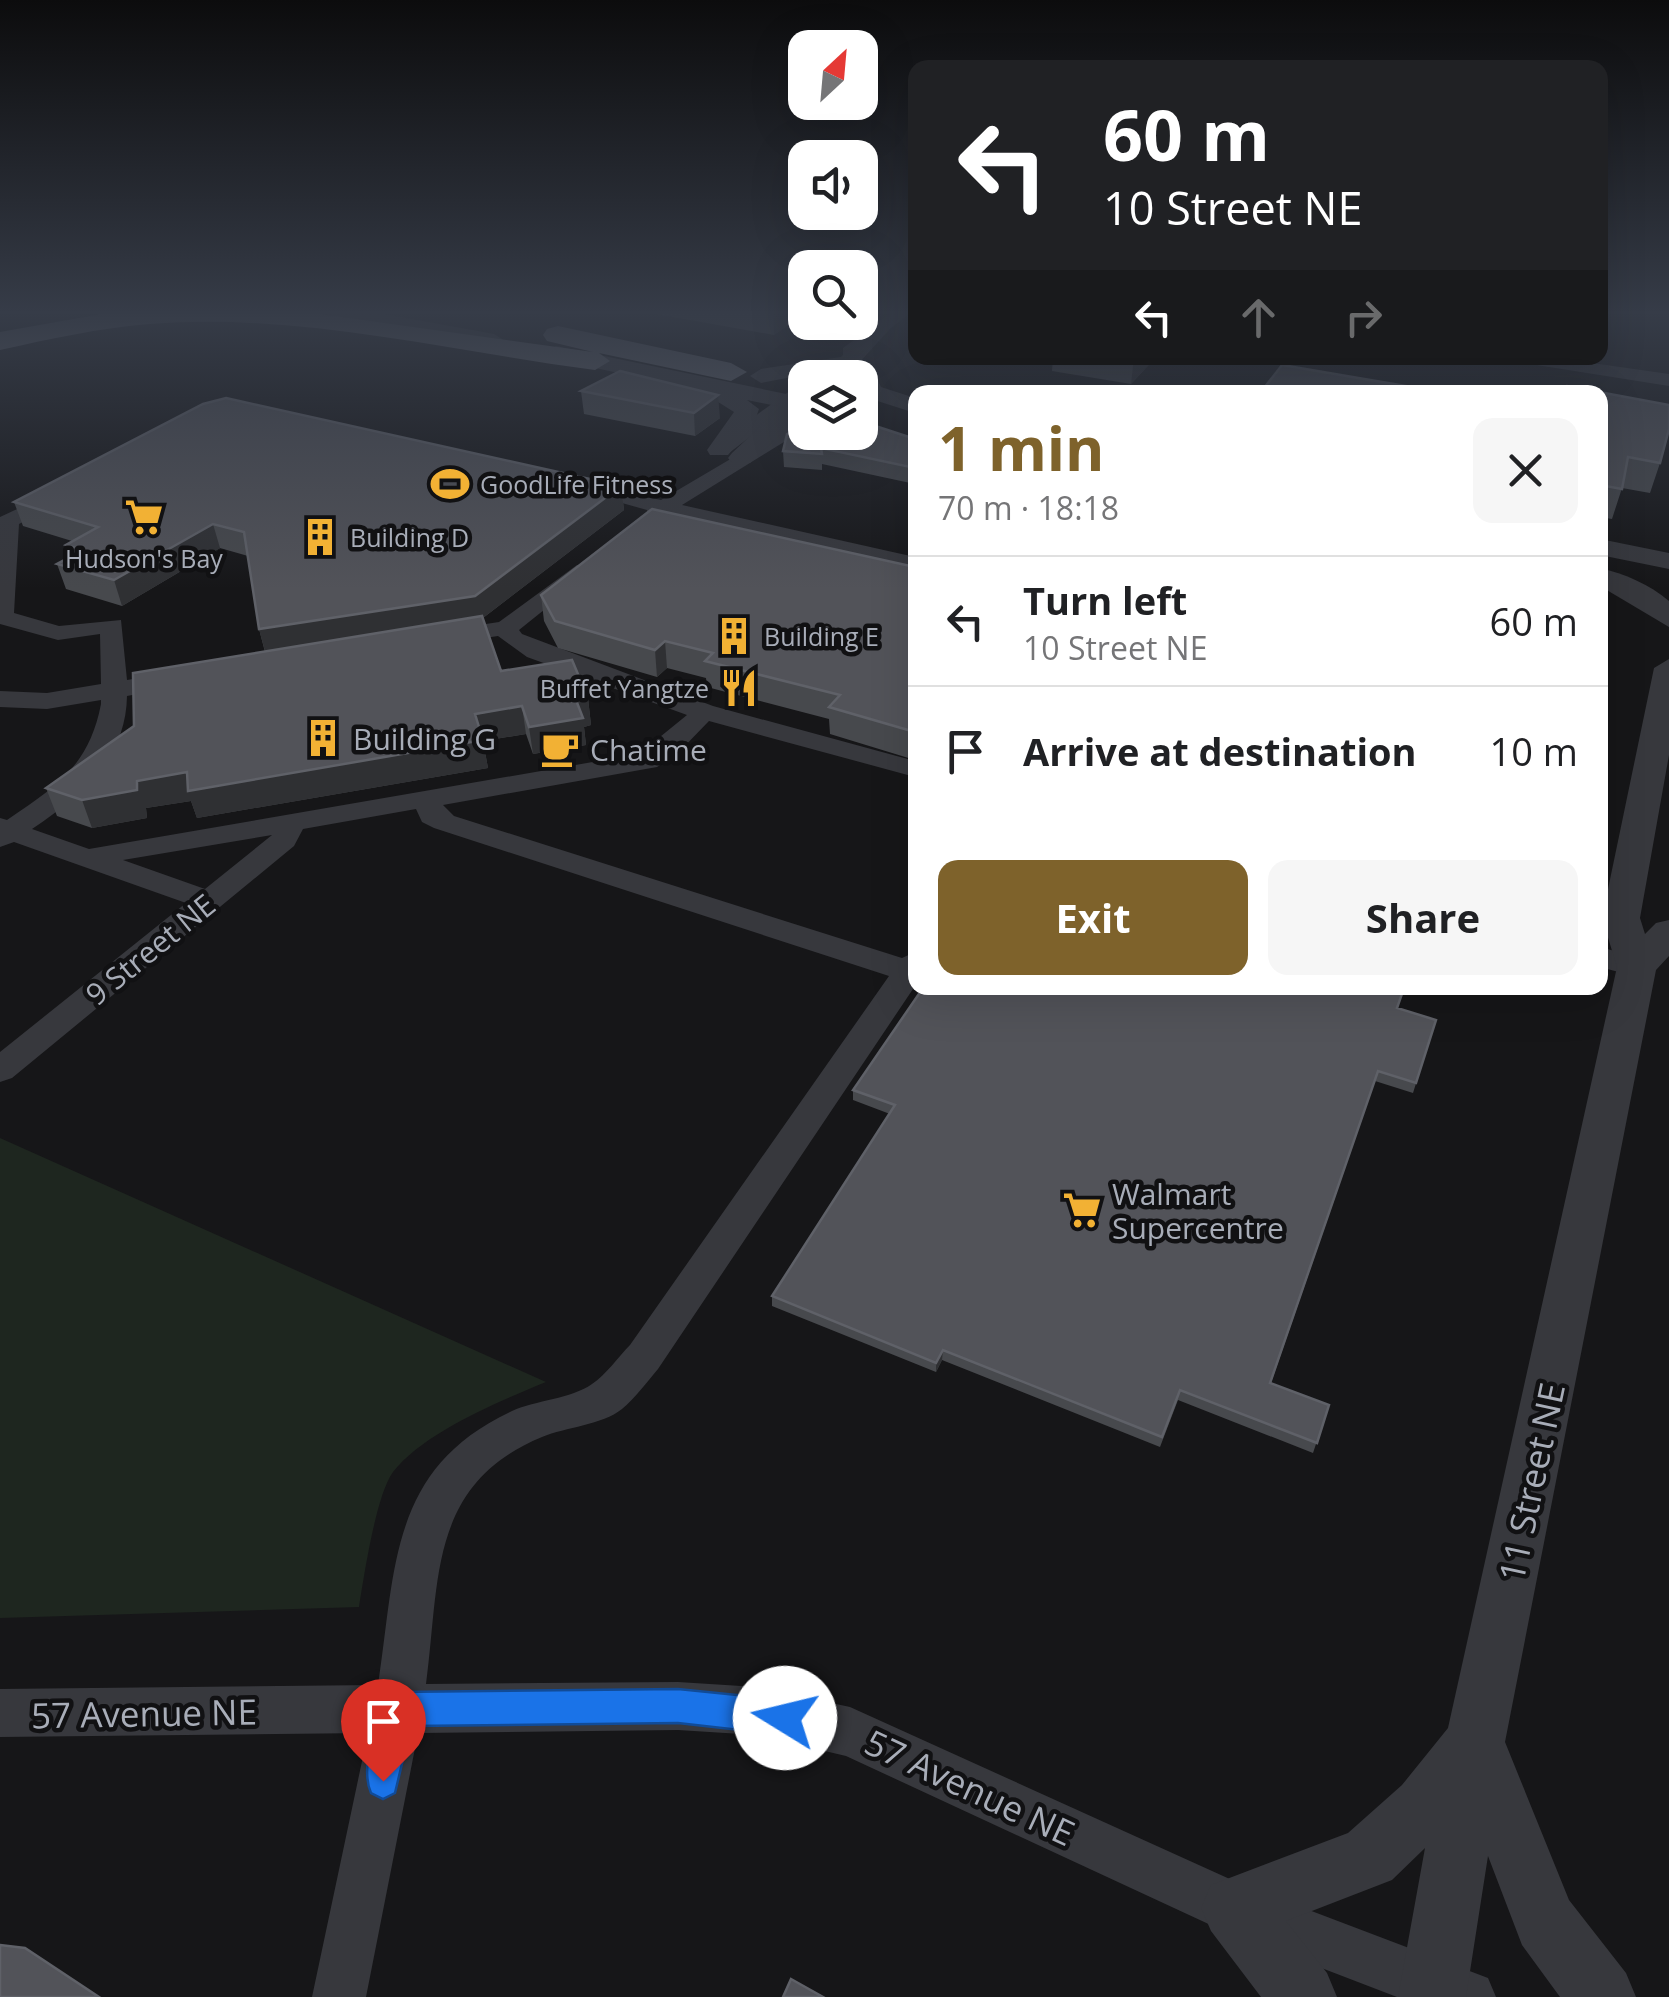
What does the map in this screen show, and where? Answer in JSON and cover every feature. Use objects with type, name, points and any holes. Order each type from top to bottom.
[{"type":"street","points":[[730,454],[747,409],[737,403]]},
{"type":"street","points":[[634,528],[662,507],[687,496],[730,454],[788,407]]},
{"type":"street","points":[[878,421],[908,427]]},
{"type":"street","points":[[558,484],[908,562]]},
{"type":"street","points":[[4,832],[95,767],[117,690],[112,625],[58,633],[2,616],[4,523],[72,488]]},
{"type":"street","points":[[1608,545],[1649,544],[1669,537]]},
{"type":"street","points":[[1608,547],[1669,561]]},
{"type":"street","points":[[428,640],[506,628],[604,552]]},
{"type":"street","points":[[1608,567],[1669,579]]},
{"type":"street","points":[[1608,579],[1659,605],[1669,618]]},
{"type":"street","points":[[506,628],[512,640],[545,656],[704,712],[908,768]]},
{"type":"street","name":"11 Street NE","points":[[1445,1992],[1474,1742],[1635,952],[1621,918],[1669,668]]},
{"type":"street","points":[[0,699],[47,700],[195,678]]},
{"type":"street","points":[[87,858],[647,761],[668,748],[704,712]]},
{"type":"street","points":[[426,799],[432,816],[444,822],[908,965]]},
{"type":"street","name":"9 Street NE","points":[[0,1070],[284,840],[292,822]]},
{"type":"street","points":[[4,832],[208,901]]},
{"type":"street","points":[[339,1997],[398,1709],[424,1523],[449,1481],[487,1445],[528,1423],[605,1400],[644,1357],[908,972]]},
{"type":"street","name":"57 Avenue NE","points":[[0,1714],[678,1706],[757,1712],[850,1732],[1234,1908],[1445,1992]]},
{"type":"street","points":[[1303,1997],[1234,1908],[1369,1856],[1424,1807],[1474,1742]]},
{"type":"street","points":[[1474,1742],[1545,1922],[1602,1997]]},
{"type":"shaded area","points":[[0,1138],[546,1382],[443,1431],[393,1472],[376,1517],[359,1607],[0,1618]]},
{"type":"building","name":"Building D","points":[[249,403],[621,486],[475,596],[259,629],[244,532],[213,524],[114,580],[57,564],[83,550],[66,545],[98,527],[14,502],[203,404]]},
{"type":"building","points":[[644,403],[707,403],[694,413]]},
{"type":"building","points":[[1608,403],[1669,405],[1669,429],[1660,463],[1628,457],[1622,489],[1608,486]]},
{"type":"building","points":[[878,427],[908,437],[908,467],[830,450],[878,450]]},
{"type":"building","points":[[787,434],[788,450],[821,450],[822,454],[783,451]]},
{"type":"building","name":"Building E","points":[[652,509],[908,565],[908,730],[829,707],[840,695],[705,661],[713,653],[665,641],[655,650],[555,621],[541,595]]},
{"type":"building","name":"Building G","points":[[482,616],[501,671],[572,660],[588,698],[576,700],[583,718],[529,727],[522,706],[475,714],[483,740],[188,791],[187,772],[137,781],[137,790],[82,800],[46,788],[134,726],[133,673]]},
{"type":"building","name":"Walmart Supercentre","points":[[918,995],[1402,995],[1397,1008],[1436,1020],[1416,1083],[1378,1071],[1270,1383],[1329,1405],[1317,1443],[1180,1390],[1162,1437],[943,1350],[936,1363],[772,1296],[895,1105],[853,1090]]},
{"type":"building","points":[[0,1945],[25,1948],[99,1997],[0,1997]]},
{"type":"building","points":[[791,1979],[823,1997],[783,1997]]},
{"type":"place","name":"GoodLife Fitness","points":[[450,484]]},
{"type":"place","name":"Hudson's Bay","points":[[144,517]]},
{"type":"place","name":"Building D","points":[[320,537]]},
{"type":"place","name":"Building E","points":[[734,636]]},
{"type":"place","name":"Buffet Yangtze","points":[[739,688]]},
{"type":"place","name":"Building G","points":[[323,738]]},
{"type":"place","name":"Chatime","points":[[560,749]]},
{"type":"place","name":"Walmart Supercentre","points":[[1082,1210]]},
{"type":"route","points":[[383,1781],[398,1709],[678,1706],[785,1718]]}]
